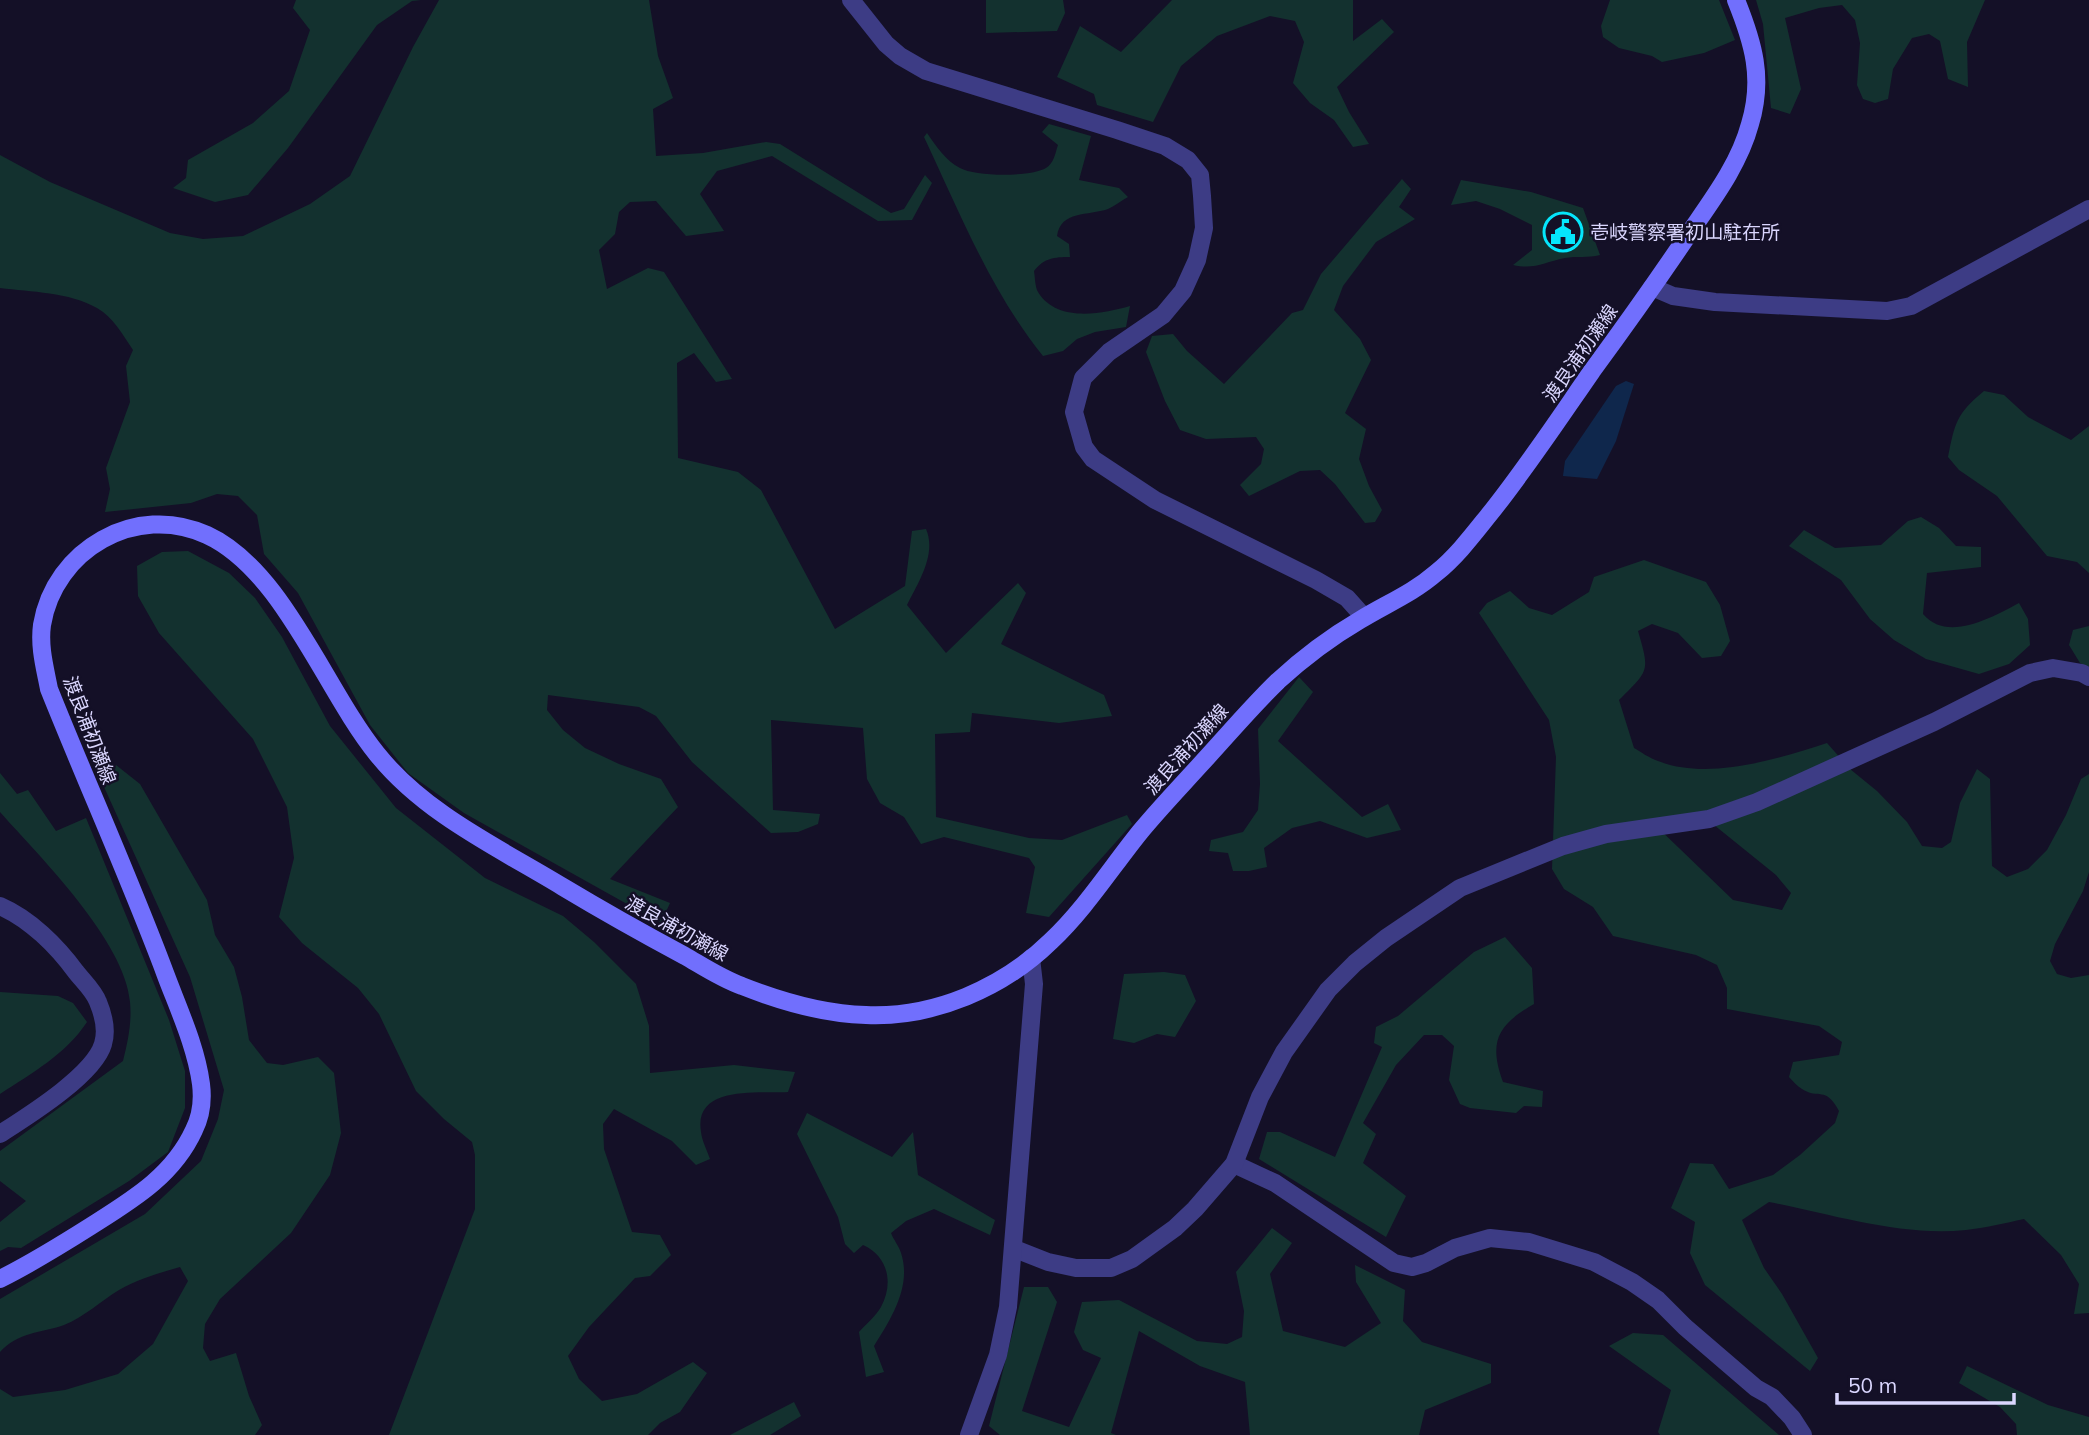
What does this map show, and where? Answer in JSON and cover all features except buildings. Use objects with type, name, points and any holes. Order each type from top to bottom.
[{"type":"main road","name":"渡良浦初瀬線","points":[[0,1279],[36,1262],[144,1192],[181,1154],[195,1128],[202,1106],[201,1084],[195,1057],[178,1008],[145,919],[49,689],[42,653],[42,626],[51,595],[65,571],[81,554],[116,532],[140,525],[167,524],[209,536],[237,554],[254,568],[278,599],[372,749],[403,784],[431,807],[615,918],[736,984],[777,998],[865,1015],[912,1012],[964,999],[1000,980],[1054,939],[1145,827],[1281,678],[1328,640],[1416,589],[1454,557],[1506,494],[1652,287],[1729,172],[1750,127],[1755,102],[1756,60],[1750,35],[1736,0]]},
{"type":"street","points":[[851,0],[886,44],[900,56],[926,71],[1039,104],[1165,146],[1188,160],[1200,175],[1202,196],[1204,228],[1197,260],[1183,291],[1163,315],[1109,352],[1083,378],[1074,412],[1084,447],[1093,459],[1155,500],[1316,580],[1347,598],[1364,617]]},
{"type":"street","points":[[1652,287],[1673,296],[1715,302],[1888,311],[1911,306],[2089,209]]},
{"type":"street","points":[[1015,1249],[1048,1262],[1076,1268],[1111,1268],[1132,1259],[1174,1228],[1195,1209],[1234,1164],[1260,1097],[1283,1052],[1328,990],[1355,963],[1387,938],[1460,888],[1563,846],[1606,834],[1709,819],[1757,802],[1934,722],[2030,673],[2053,668],[2082,673],[2089,677]]},
{"type":"street","points":[[0,906],[37,930],[68,961],[98,1000],[104,1023],[103,1043],[96,1058],[83,1074],[0,1134]]},
{"type":"street","points":[[969,1435],[998,1355],[1008,1307],[1015,1249],[1034,984],[1031,958]]},
{"type":"street","points":[[1234,1164],[1275,1183],[1394,1263],[1412,1267],[1426,1264],[1455,1248],[1490,1238],[1529,1242],[1594,1262],[1658,1300],[1685,1328],[1756,1388],[1772,1397],[1804,1435]]},
{"type":"green space","points":[[296,0],[421,0],[412,1],[377,25],[288,148],[248,195],[215,202],[173,188],[186,178],[188,160],[253,123],[289,91],[310,30],[293,8]]},
{"type":"green space","points":[[439,0],[649,0],[658,56],[673,98],[653,109],[656,156],[703,153],[766,142],[780,144],[891,213],[904,209],[925,175],[932,183],[912,220],[878,221],[772,156],[717,171],[700,194],[724,231],[686,236],[656,201],[630,202],[619,212],[615,234],[599,250],[607,289],[648,268],[664,272],[732,379],[716,382],[694,353],[677,363],[678,458],[738,472],[761,490],[835,629],[905,586],[912,531],[926,529],[929,539],[928,558],[907,605],[946,653],[1018,583],[1026,593],[1001,644],[1104,695],[1112,716],[1059,723],[972,713],[970,732],[935,734],[936,817],[1029,838],[1062,840],[1127,815],[1132,824],[1049,917],[1026,913],[1035,867],[1029,858],[944,837],[921,844],[904,817],[880,803],[867,779],[863,728],[771,720],[773,810],[820,814],[818,824],[798,832],[771,833],[692,762],[656,716],[639,707],[548,695],[547,710],[563,730],[585,748],[661,779],[678,807],[610,879],[670,903],[661,923],[464,813],[408,773],[370,725],[298,593],[264,554],[257,515],[238,496],[217,494],[191,503],[105,512],[110,489],[106,468],[130,402],[126,366],[133,350],[108,316],[97,308],[50,294],[0,288],[0,155],[50,182],[170,233],[203,239],[243,236],[310,204],[350,176]]},
{"type":"green space","points":[[986,0],[1063,0],[1065,13],[1057,31],[986,33]]},
{"type":"green space","points":[[1172,0],[1353,0],[1353,41],[1382,19],[1394,32],[1337,87],[1369,144],[1353,147],[1334,120],[1310,103],[1293,83],[1304,42],[1295,21],[1270,16],[1217,36],[1181,66],[1153,122],[1097,105],[1094,94],[1057,77],[1080,26],[1121,52]]},
{"type":"green space","points":[[1610,0],[1719,0],[1735,40],[1704,53],[1662,62],[1652,56],[1619,48],[1603,37],[1601,26]]},
{"type":"green space","points":[[1756,0],[1985,0],[1967,42],[1968,87],[1948,79],[1940,41],[1929,34],[1912,38],[1893,69],[1888,99],[1875,103],[1863,99],[1857,85],[1860,43],[1855,20],[1842,5],[1819,8],[1785,18],[1801,89],[1790,114],[1771,108],[1763,24]]},
{"type":"green space","points":[[1049,124],[1091,136],[1079,180],[1119,188],[1128,197],[1108,209],[1076,215],[1064,222],[1057,236],[1069,244],[1070,257],[1050,259],[1034,271],[1037,290],[1046,302],[1068,312],[1106,312],[1130,306],[1126,327],[1095,332],[1077,339],[1063,351],[1043,356],[1007,305],[992,278],[924,137],[927,133],[946,157],[968,171],[990,174],[1028,173],[1046,168],[1054,158],[1058,145],[1042,132]]},
{"type":"green space","points":[[1402,179],[1411,189],[1399,207],[1415,219],[1376,242],[1343,286],[1334,310],[1360,339],[1371,360],[1345,413],[1366,429],[1359,459],[1382,510],[1375,522],[1365,523],[1335,484],[1320,470],[1300,471],[1249,496],[1240,485],[1261,464],[1264,449],[1256,437],[1206,439],[1180,430],[1165,401],[1146,352],[1152,336],[1173,334],[1187,351],[1224,384],[1292,313],[1303,310],[1321,274]]},
{"type":"green space","points":[[1461,180],[1531,192],[1583,208],[1600,255],[1565,258],[1534,266],[1513,265],[1532,250],[1532,225],[1500,209],[1476,201],[1451,205]]},
{"type":"green space","points":[[1984,391],[2004,395],[2028,417],[2071,440],[2089,426],[2089,573],[2077,562],[2047,556],[1997,496],[1959,470],[1948,457],[1958,420]]},
{"type":"green space","points":[[1921,517],[1939,528],[1956,546],[1981,547],[1981,567],[1927,573],[1923,614],[1933,622],[1957,627],[1984,620],[2019,603],[2028,619],[2030,645],[2009,664],[1979,674],[1926,659],[1894,640],[1870,619],[1841,580],[1789,546],[1804,530],[1835,548],[1881,545],[1908,521]]},
{"type":"green space","points":[[188,551],[229,573],[255,598],[282,637],[330,726],[396,808],[485,878],[563,916],[594,942],[636,984],[649,1026],[650,1073],[734,1065],[795,1072],[788,1092],[731,1095],[707,1106],[701,1117],[701,1132],[710,1159],[696,1165],[672,1141],[614,1109],[603,1124],[604,1149],[632,1232],[660,1235],[671,1255],[650,1276],[635,1278],[589,1327],[568,1356],[579,1379],[602,1401],[637,1394],[693,1362],[707,1373],[680,1412],[660,1423],[648,1435],[389,1435],[475,1209],[475,1155],[472,1142],[416,1091],[379,1014],[358,988],[302,943],[279,917],[294,858],[287,807],[253,739],[159,633],[138,596],[137,566],[162,552]]},
{"type":"green space","points":[[1644,560],[1706,582],[1720,605],[1730,641],[1721,656],[1702,658],[1678,633],[1652,624],[1638,631],[1644,655],[1644,670],[1619,700],[1634,748],[1655,760],[1678,767],[1699,769],[1743,766],[1827,743],[1850,769],[1877,791],[1907,822],[1922,846],[1942,848],[1951,842],[1960,803],[1977,769],[1990,779],[1992,866],[2007,877],[2028,869],[2047,850],[2081,779],[2089,774],[2089,872],[2083,891],[2055,944],[2050,961],[2057,974],[2071,978],[2089,975],[2089,1313],[2074,1314],[2079,1284],[2061,1255],[2024,1219],[1966,1230],[1917,1230],[1867,1223],[1769,1202],[1742,1220],[1764,1268],[1818,1358],[1810,1371],[1705,1285],[1690,1253],[1695,1222],[1671,1208],[1690,1163],[1713,1164],[1729,1189],[1773,1175],[1800,1155],[1835,1123],[1839,1111],[1830,1098],[1802,1089],[1789,1077],[1793,1062],[1839,1055],[1842,1042],[1819,1026],[1727,1009],[1727,988],[1717,965],[1696,955],[1613,936],[1593,907],[1564,889],[1552,869],[1556,757],[1549,720],[1479,613],[1487,603],[1510,591],[1529,608],[1552,615],[1589,592],[1594,577]],"holes":[[[1698,812],[1776,875],[1791,893],[1782,910],[1733,900],[1653,823]]]},
{"type":"green space","points":[[2089,626],[2089,668],[2080,663],[2069,645],[2073,630]]},
{"type":"green space","points":[[1299,677],[1313,692],[1278,741],[1362,817],[1388,804],[1401,830],[1367,838],[1320,821],[1292,828],[1264,848],[1267,867],[1233,871],[1228,853],[1209,851],[1211,840],[1243,832],[1258,810],[1258,729]]},
{"type":"green space","points":[[116,765],[140,784],[207,900],[215,935],[234,967],[249,1040],[267,1063],[283,1065],[318,1057],[334,1073],[341,1133],[330,1175],[291,1233],[220,1299],[205,1324],[203,1348],[210,1361],[236,1353],[249,1396],[262,1425],[255,1435],[0,1435],[0,1389],[13,1397],[65,1390],[118,1374],[153,1344],[188,1281],[180,1267],[119,1290],[71,1322],[14,1340],[0,1352],[0,1299],[145,1214],[201,1161],[218,1119],[224,1090],[190,977],[100,778]]},
{"type":"green space","points":[[0,773],[17,794],[28,790],[56,831],[86,818],[169,1020],[185,1071],[185,1108],[168,1152],[129,1181],[21,1248],[8,1247],[0,1251],[0,1222],[26,1201],[0,1181],[0,1151],[123,1061],[129,1032],[130,1002],[125,978],[97,927],[57,876],[0,812]]},
{"type":"green space","points":[[1505,937],[1532,968],[1534,1004],[1504,1027],[1499,1036],[1496,1055],[1503,1082],[1543,1091],[1542,1107],[1524,1106],[1516,1113],[1470,1108],[1460,1104],[1449,1080],[1454,1046],[1442,1035],[1424,1035],[1396,1065],[1363,1123],[1376,1134],[1363,1163],[1406,1196],[1386,1237],[1259,1159],[1267,1132],[1280,1132],[1335,1157],[1382,1047],[1374,1043],[1376,1027],[1398,1016],[1474,952]]},
{"type":"green space","points":[[1164,972],[1185,975],[1196,1001],[1175,1037],[1157,1034],[1134,1043],[1113,1039],[1124,974]]},
{"type":"green space","points":[[0,992],[58,996],[73,1003],[87,1022],[59,1053],[0,1094]]},
{"type":"green space","points":[[807,1113],[892,1157],[913,1132],[918,1175],[995,1220],[990,1235],[934,1209],[906,1221],[891,1233],[904,1265],[902,1290],[893,1313],[874,1346],[884,1372],[866,1377],[859,1332],[874,1317],[885,1298],[888,1280],[886,1271],[878,1256],[871,1250],[863,1245],[854,1253],[845,1244],[838,1217],[797,1134]]},
{"type":"green space","points":[[1272,1228],[1292,1243],[1270,1274],[1283,1331],[1345,1347],[1381,1323],[1356,1282],[1355,1265],[1405,1290],[1403,1321],[1422,1342],[1491,1364],[1491,1383],[1425,1410],[1419,1435],[1250,1435],[1245,1382],[1200,1366],[1139,1331],[1111,1433],[1116,1435],[1000,1435],[989,1426],[1024,1287],[1048,1287],[1057,1302],[1022,1411],[1069,1427],[1101,1358],[1083,1350],[1074,1332],[1082,1302],[1119,1300],[1197,1341],[1227,1344],[1242,1337],[1244,1311],[1236,1272]]},
{"type":"green space","points":[[1633,1333],[1663,1335],[1779,1435],[1660,1435],[1658,1432],[1671,1390],[1609,1346]]},
{"type":"green space","points":[[1967,1366],[2048,1405],[2089,1417],[2089,1435],[2017,1435],[2016,1424],[2000,1407],[1959,1383]]},
{"type":"green space","points":[[794,1402],[801,1416],[770,1435],[730,1435]]},
{"type":"water","points":[[1626,381],[1634,384],[1616,441],[1597,479],[1563,476],[1565,461],[1616,386]]},
{"type":"place","name":"壱岐警察署初山駐在所","points":[[1563,232]]}]
